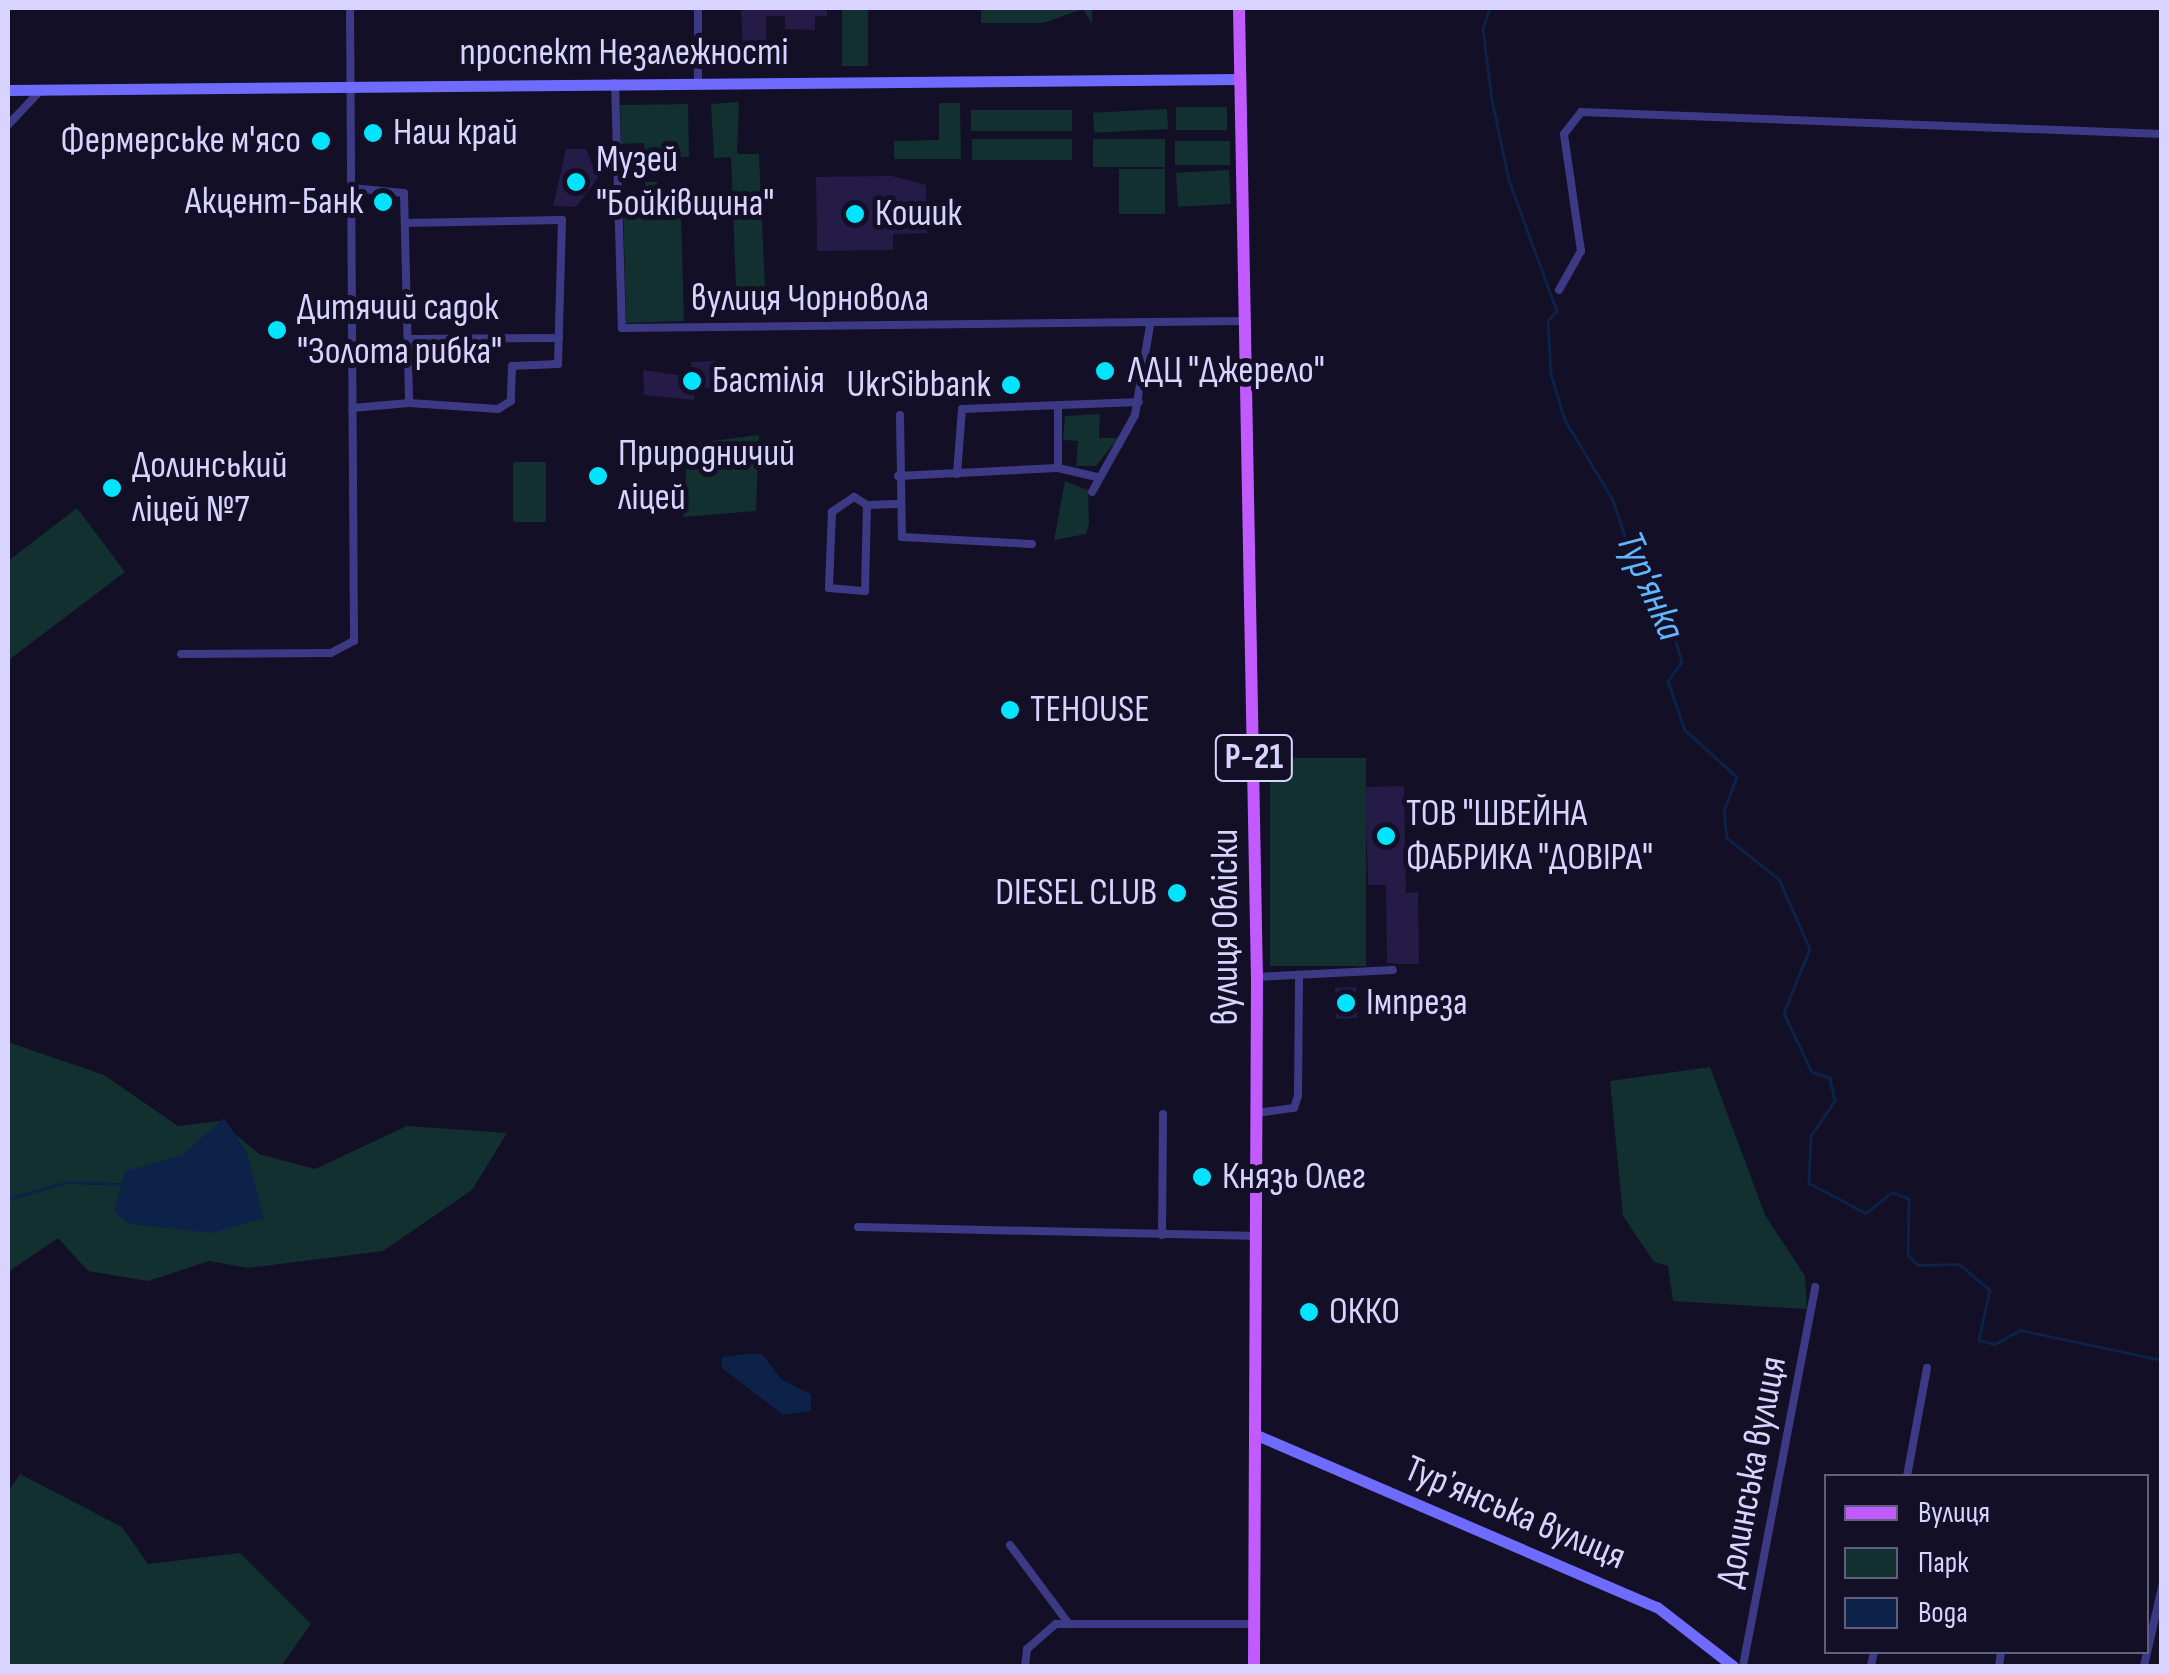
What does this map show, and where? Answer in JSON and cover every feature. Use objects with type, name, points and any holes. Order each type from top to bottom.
[{"type":"main road","name":"вулиця Обліски","points":[[1239,8],[1256,977],[1259,1436],[1254,1666]]},
{"type":"main road","name":"проспект Незалежності","points":[[8,90],[351,84],[1240,80]]},
{"type":"main road","name":"Турʼянська вулиця","points":[[1259,1436],[1658,1607],[1734,1666]]},
{"type":"street","points":[[181,654],[331,653],[354,641],[350,8]]},
{"type":"street","points":[[698,8],[698,83]]},
{"type":"street","name":"вулиця Чорновола","points":[[616,83],[622,328],[1245,321]]},
{"type":"street","points":[[8,125],[44,87]]},
{"type":"street","points":[[1560,290],[1581,251],[1564,134],[1581,112],[2162,134]]},
{"type":"street","points":[[351,188],[404,192],[409,403]]},
{"type":"street","points":[[352,408],[409,403],[498,408],[511,401],[512,366],[558,364],[562,220],[405,223]]},
{"type":"street","points":[[1092,492],[1139,402],[1150,325]]},
{"type":"street","points":[[408,339],[560,338]]},
{"type":"street","points":[[957,474],[962,408],[1139,402]]},
{"type":"street","points":[[1058,406],[1058,468]]},
{"type":"street","points":[[900,414],[898,532],[912,542],[1032,544]]},
{"type":"street","points":[[898,476],[1058,468],[1097,477]]},
{"type":"street","points":[[867,505],[865,591],[829,588],[832,512],[854,498],[867,505],[897,504]]},
{"type":"street","points":[[1256,977],[1299,979],[1393,970]]},
{"type":"street","points":[[1256,1112],[1294,1108],[1298,1096],[1299,979]]},
{"type":"street","points":[[1162,1234],[1163,1114]]},
{"type":"street","points":[[858,1228],[1258,1236]]},
{"type":"street","name":"Долинська вулиця","points":[[1743,1666],[1815,1287]]},
{"type":"street","points":[[1907,1474],[1928,1368]]},
{"type":"street","points":[[1010,1546],[1069,1624]]},
{"type":"street","points":[[2149,1644],[2162,1587]]},
{"type":"street","points":[[1025,1666],[1042,1630],[1069,1624],[1256,1624]]},
{"type":"green space","points":[[842,8],[868,8],[868,66],[842,66]]},
{"type":"green space","points":[[981,8],[1092,8],[1092,24],[1083,9],[1043,23],[981,23]]},
{"type":"green space","points":[[739,102],[737,154],[759,154],[766,311],[737,313],[731,157],[714,158],[711,104]]},
{"type":"green space","points":[[939,103],[960,103],[961,159],[894,159],[894,141],[939,140]]},
{"type":"green space","points":[[688,104],[689,157],[645,158],[644,143],[621,144],[620,105]]},
{"type":"green space","points":[[1176,107],[1227,107],[1227,130],[1176,130]]},
{"type":"green space","points":[[1167,109],[1168,129],[1094,133],[1093,113]]},
{"type":"green space","points":[[971,110],[1072,110],[1072,131],[971,131]]},
{"type":"green space","points":[[972,139],[1072,139],[1072,160],[972,160]]},
{"type":"green space","points":[[1093,139],[1165,139],[1165,167],[1093,167]]},
{"type":"green space","points":[[1175,141],[1230,141],[1230,165],[1175,165]]},
{"type":"green space","points":[[1119,169],[1165,169],[1165,214],[1119,214]]},
{"type":"green space","points":[[1229,170],[1231,204],[1178,207],[1176,173]]},
{"type":"green space","points":[[645,182],[657,182],[658,214],[681,213],[684,321],[626,323],[623,198],[645,197]]},
{"type":"green space","points":[[1100,414],[1099,438],[1118,438],[1096,466],[1076,466],[1078,441],[1063,440],[1065,416]]},
{"type":"green space","points":[[759,435],[756,511],[683,517],[688,444]]},
{"type":"green space","points":[[513,462],[546,462],[546,522],[513,522]]},
{"type":"green space","points":[[1065,481],[1088,490],[1089,524],[1086,534],[1054,540]]},
{"type":"green space","points":[[77,508],[125,572],[10,659],[8,561]]},
{"type":"green space","points":[[1270,758],[1366,758],[1366,966],[1270,966]]},
{"type":"green space","points":[[8,1042],[104,1075],[178,1126],[219,1121],[259,1154],[315,1169],[407,1126],[507,1133],[472,1190],[383,1251],[248,1268],[209,1261],[148,1281],[88,1271],[58,1238],[8,1272]]},
{"type":"green space","points":[[1710,1067],[1765,1215],[1805,1276],[1807,1309],[1673,1301],[1668,1266],[1654,1262],[1623,1216],[1610,1081]]},
{"type":"green space","points":[[20,1474],[122,1527],[148,1564],[240,1553],[311,1624],[281,1666],[8,1666],[8,1492]]},
{"type":"water","points":[[224,1118],[247,1153],[264,1218],[212,1233],[129,1224],[114,1211],[125,1171],[182,1155]]},
{"type":"water","points":[[762,1354],[782,1380],[811,1394],[811,1411],[783,1415],[722,1368],[722,1357]]},
{"type":"building","points":[[741,8],[827,8],[827,16],[815,16],[815,30],[785,29],[785,16],[766,16],[766,51],[743,50]]},
{"type":"building","name":"Музей \"Бойківщина\"","points":[[566,149],[586,149],[598,178],[576,207],[553,206]]},
{"type":"building","name":"Кошик","points":[[892,176],[926,185],[927,233],[893,234],[893,250],[817,251],[816,177]]},
{"type":"building","name":"Бастілія","points":[[716,361],[716,369],[741,368],[742,391],[694,386],[694,400],[644,395],[643,370],[691,377],[691,362]]},
{"type":"building","name":"ТОВ \"ШВЕЙНА ФАБРИКА \"ДОВІРА\"","points":[[1404,786],[1406,893],[1418,892],[1419,964],[1387,963],[1386,885],[1368,885],[1365,787]]},
{"type":"building","name":"Імпреза","points":[[1356,987],[1357,1018],[1336,1019],[1335,988]]},
{"type":"waterway","name":"Тур'янка","points":[[1490,8],[1483,29],[1492,100],[1509,180],[1557,311],[1548,321],[1551,374],[1565,420],[1613,500],[1635,566],[1669,617],[1682,662],[1668,681],[1685,730],[1737,777],[1724,811],[1727,838],[1779,879],[1810,949],[1784,1013],[1812,1072],[1830,1078],[1835,1101],[1811,1136],[1809,1183],[1866,1213],[1892,1192],[1909,1199],[1908,1255],[1918,1265],[1959,1264],[1990,1290],[1979,1340],[1995,1344],[2020,1330],[2162,1360]]},
{"type":"waterway","points":[[8,1199],[68,1182],[122,1184]]},
{"type":"place","name":"Наш край","points":[[373,133]]},
{"type":"place","name":"Фермерське м'ясо","points":[[321,141]]},
{"type":"place","name":"Музей \"Бойківщина\"","points":[[576,182]]},
{"type":"place","name":"Акцент-Банк","points":[[383,202]]},
{"type":"place","name":"Кошик","points":[[855,214]]},
{"type":"place","name":"Дитячий садок \"Золота рибка\"","points":[[277,330]]},
{"type":"place","name":"ЛДЦ \"Джерело\"","points":[[1105,371]]},
{"type":"place","name":"Бастілія","points":[[692,381]]},
{"type":"place","name":"UkrSibbank","points":[[1011,385]]},
{"type":"place","name":"Природничий ліцей","points":[[598,476]]},
{"type":"place","name":"Долинський ліцей №7","points":[[112,488]]},
{"type":"place","name":"TEHOUSE","points":[[1010,710]]},
{"type":"place","name":"ТОВ \"ШВЕЙНА ФАБРИКА \"ДОВІРА\"","points":[[1386,836]]},
{"type":"place","name":"DIESEL CLUB","points":[[1177,893]]},
{"type":"place","name":"Імпреза","points":[[1346,1003]]},
{"type":"place","name":"Князь Олег","points":[[1202,1177]]},
{"type":"place","name":"ОККО","points":[[1309,1312]]}]
